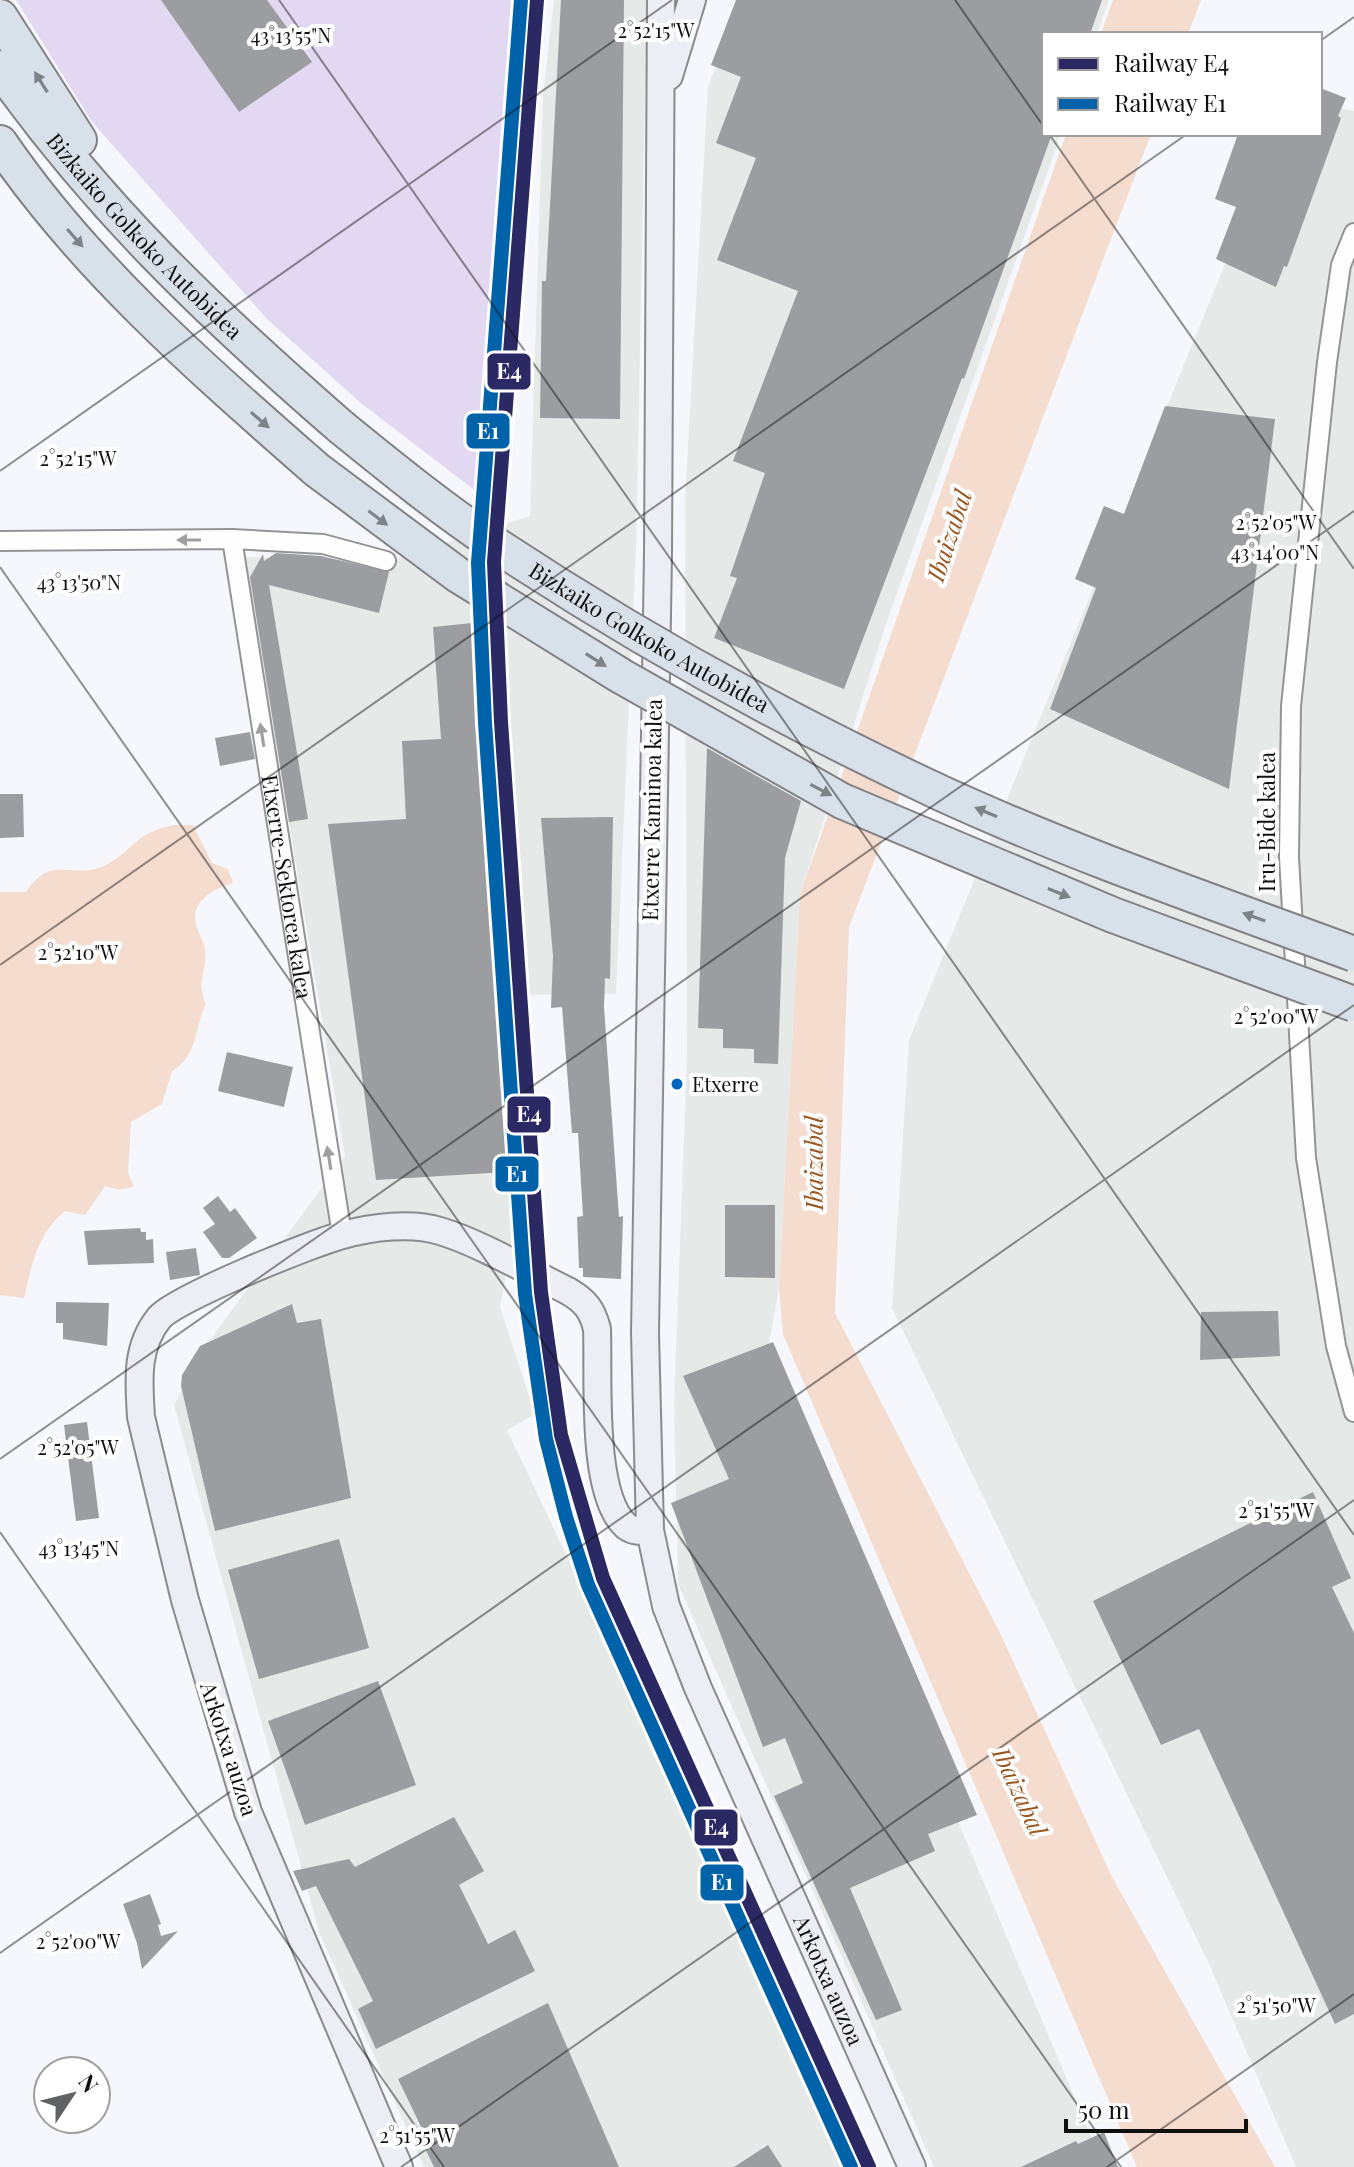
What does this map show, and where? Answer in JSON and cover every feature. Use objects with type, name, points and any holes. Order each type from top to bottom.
[{"type":"highway","points":[[0,17],[74,134],[243,342]]},
{"type":"highway","name":"Bizkaiko Golkoko Autobidea","points":[[0,68],[54,144],[146,248],[243,342],[341,427],[488,540],[646,638],[789,717],[974,807],[1129,871],[1354,954]]},
{"type":"highway","name":"Bizkaiko Golkoko Autobidea","points":[[0,145],[24,178],[103,270],[194,362],[317,470],[458,575],[621,676],[842,801],[1113,915],[1354,1004]]},
{"type":"street","name":"Etxerre Kaminoa kalea","points":[[645,1333],[658,554],[661,0]]},
{"type":"street","points":[[660,107],[692,0]]},
{"type":"street","name":"Iru-Bide kalea","points":[[1354,233],[1341,265],[1327,362],[1291,706],[1289,857],[1306,1158],[1336,1346],[1354,1412]]},
{"type":"street","points":[[0,541],[232,539],[323,544],[386,561]]},
{"type":"street","name":"Etxerre-Sektorea kalea","points":[[232,539],[342,1235]]},
{"type":"street","points":[[342,1235],[384,1227],[439,1230],[584,1301],[593,1312],[597,1329],[603,1472],[610,1498],[626,1525],[635,1531],[650,1530]]},
{"type":"street","name":"Arkotxa auzoa","points":[[342,1235],[200,1292],[161,1316],[142,1346],[139,1381],[141,1417],[215,1710],[248,1812],[399,2167]]},
{"type":"street","name":"Arkotxa auzoa","points":[[645,1333],[650,1530],[666,1606],[698,1688],[912,2167]]},
{"type":"shaded area","points":[[16,0],[530,0],[485,498],[362,404],[267,319],[92,122]]},
{"type":"shaded area","points":[[554,0],[647,0],[636,548],[616,994],[510,995],[521,1193],[500,1307],[535,1414],[507,1430],[855,2163],[846,2167],[424,2167],[319,1932],[174,1405],[210,1340],[345,1156],[244,557],[387,561],[530,516],[543,95]]},
{"type":"shaded area","points":[[743,0],[1109,0],[1098,32],[1042,32],[1042,136],[1060,136],[886,624],[800,895],[779,1288],[765,1365],[1104,2167],[934,2167],[678,1584],[674,1403],[687,1057],[685,500],[708,87]]},
{"type":"shaded area","points":[[1322,103],[1354,111],[1354,2167],[1296,2167],[1209,1964],[892,1308],[909,1040],[1277,136],[1322,136]]},
{"type":"water","points":[[1113,0],[1201,0],[1189,32],[1102,32]]},
{"type":"water","name":"Ibaizabal","points":[[1065,136],[1150,136],[849,927],[835,1313],[1000,1633],[1112,1877],[1275,2167],[1137,2167],[783,1334],[779,1288],[800,895]]},
{"type":"water","points":[[174,825],[193,825],[212,863],[228,869],[233,883],[205,897],[195,916],[205,949],[202,988],[206,1004],[191,1050],[187,1058],[172,1071],[162,1104],[131,1122],[128,1172],[134,1187],[119,1190],[105,1186],[85,1215],[65,1211],[42,1240],[24,1298],[0,1295],[0,892],[26,892],[36,880],[54,870],[81,871],[104,866],[141,838]]},
{"type":"building","points":[[161,0],[267,0],[312,62],[239,112]]},
{"type":"building","points":[[561,0],[624,0],[620,419],[540,418],[542,281],[546,281]]},
{"type":"building","points":[[736,0],[1102,0],[1091,32],[1042,32],[1042,136],[1051,136],[964,379],[844,689],[714,638],[737,578],[730,576],[765,473],[733,461],[798,291],[717,260],[756,158],[716,143],[741,77],[711,65]]},
{"type":"building","points":[[1322,89],[1346,98],[1287,267],[1284,266],[1276,287],[1216,259],[1236,207],[1215,199],[1237,136],[1322,136]]},
{"type":"building","points":[[1165,406],[1275,419],[1229,789],[1050,709],[1096,588],[1075,579],[1104,506],[1124,514]]},
{"type":"building","points":[[276,553],[321,556],[389,572],[379,613],[269,585],[308,819],[289,822],[250,577],[263,554],[264,561]]},
{"type":"building","points":[[482,622],[523,1171],[376,1180],[328,824],[406,819],[402,741],[441,739],[433,627]]},
{"type":"building","points":[[250,732],[255,759],[220,766],[215,738]]},
{"type":"building","points":[[707,748],[801,801],[785,858],[778,1064],[754,1063],[754,1049],[723,1048],[723,1029],[698,1028]]},
{"type":"building","points":[[0,794],[23,794],[24,837],[0,838]]},
{"type":"building","points":[[613,817],[610,979],[605,978],[604,1007],[619,1217],[623,1216],[621,1279],[583,1277],[583,1268],[579,1268],[577,1217],[583,1216],[578,1133],[572,1133],[562,1007],[551,1008],[553,956],[541,818]]},
{"type":"building","points":[[227,1052],[293,1067],[284,1107],[218,1091]]},
{"type":"building","points":[[218,1196],[230,1212],[235,1208],[257,1238],[229,1258],[222,1258],[203,1232],[215,1224],[203,1208]]},
{"type":"building","points":[[725,1205],[775,1205],[775,1278],[725,1277]]},
{"type":"building","points":[[140,1228],[141,1232],[146,1232],[146,1240],[153,1239],[154,1263],[88,1265],[84,1231]]},
{"type":"building","points":[[196,1248],[200,1275],[170,1280],[166,1252]]},
{"type":"building","points":[[56,1302],[109,1303],[107,1346],[63,1339],[63,1323],[56,1323]]},
{"type":"building","points":[[292,1304],[297,1323],[321,1319],[351,1498],[215,1531],[181,1386],[182,1375],[200,1346]]},
{"type":"building","points":[[1278,1311],[1280,1356],[1200,1360],[1201,1312]]},
{"type":"building","points":[[773,1342],[977,1815],[928,1834],[935,1851],[850,1888],[902,2010],[876,2020],[774,1796],[803,1783],[785,1738],[763,1747],[671,1503],[729,1479],[683,1376]]},
{"type":"building","points":[[87,1422],[99,1518],[76,1521],[64,1425]]},
{"type":"building","points":[[1313,1492],[1351,1578],[1332,1587],[1354,1633],[1354,2014],[1335,2024],[1199,1729],[1161,1745],[1093,1601]]},
{"type":"building","points":[[339,1539],[369,1648],[259,1679],[228,1570]]},
{"type":"building","points":[[378,1681],[416,1785],[305,1825],[268,1721]]},
{"type":"building","points":[[454,1817],[484,1871],[459,1885],[488,1944],[515,1930],[535,1971],[376,2049],[358,2009],[373,2001],[316,1886],[302,1891],[293,1871],[349,1859],[355,1867]]},
{"type":"building","points":[[150,1894],[161,1924],[158,1925],[161,1936],[178,1931],[142,1969],[137,1943],[123,1904]]},
{"type":"building","points":[[548,2003],[619,2167],[434,2167],[422,2142],[427,2139],[398,2079]]},
{"type":"building","points":[[1104,2132],[1118,2167],[1021,2167],[1076,2141],[1078,2144]]},
{"type":"building","points":[[768,2145],[782,2167],[734,2167]]},
{"type":"rail line","name":"E1","points":[[521,0],[478,563],[485,723],[525,1294],[546,1439],[588,1585],[851,2167]]},
{"type":"rail line","name":"E4","points":[[537,0],[494,562],[501,722],[541,1292],[561,1435],[603,1578],[869,2167]]},
{"type":"place","name":"Etxerre","points":[[677,1084]]}]
